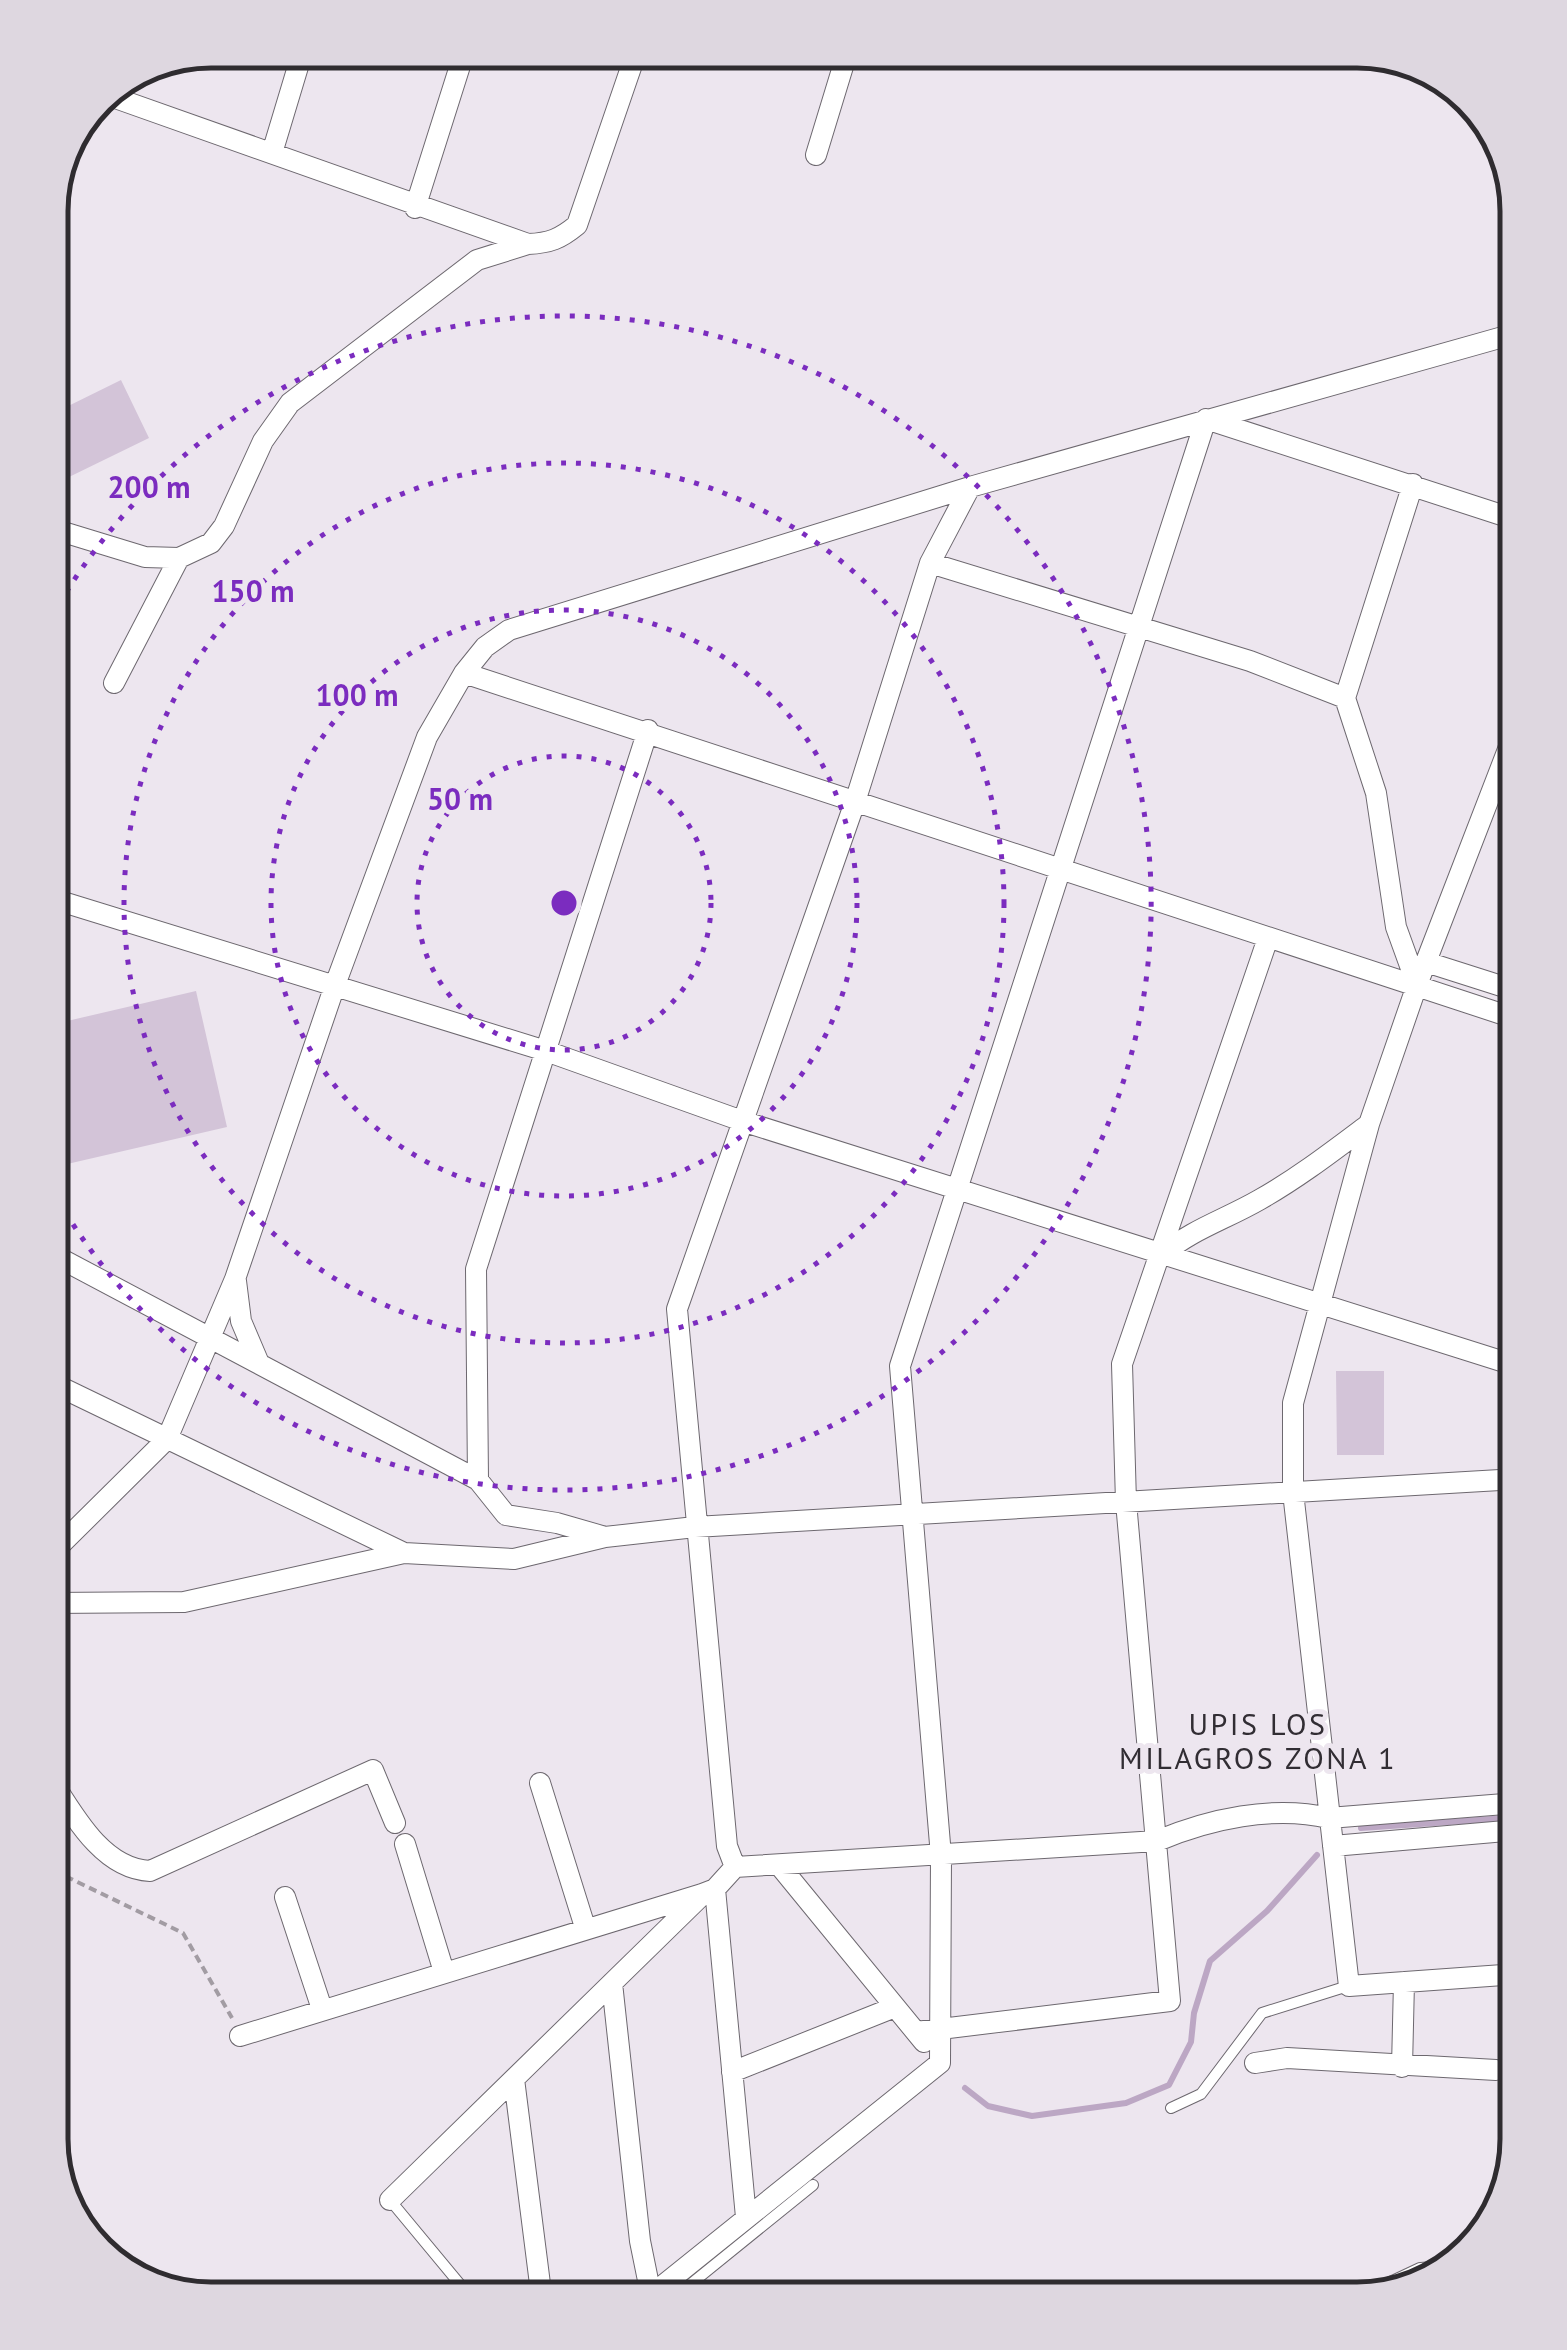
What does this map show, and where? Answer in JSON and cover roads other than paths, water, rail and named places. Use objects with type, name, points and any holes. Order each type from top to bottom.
[{"type":"street","points":[[272,152],[298,68]]},
{"type":"street","points":[[415,208],[459,68]]},
{"type":"street","points":[[68,534],[113,550],[179,558],[210,543],[224,526],[263,441],[290,403],[322,374],[368,346],[476,260],[528,244],[559,240],[577,225],[631,68]]},
{"type":"street","points":[[816,155],[843,68]]},
{"type":"street","points":[[130,93],[415,208],[528,244]]},
{"type":"street","points":[[68,1537],[167,1439],[235,1279],[335,985],[427,737],[464,673],[485,647],[508,630],[970,487],[1500,338]]},
{"type":"street","points":[[1206,419],[1500,514]]},
{"type":"street","points":[[667,2282],[940,2063],[944,2025],[941,1856],[900,1366],[1206,419]]},
{"type":"street","points":[[1413,484],[1346,698],[1376,793],[1396,928],[1416,986]]},
{"type":"street","points":[[735,1868],[727,1846],[677,1309],[855,802],[930,563],[970,487]]},
{"type":"street","points":[[114,683],[179,558]]},
{"type":"street","points":[[930,563],[1141,626],[1346,698]]},
{"type":"street","points":[[464,673],[648,730],[1058,871],[1500,1012]]},
{"type":"street","points":[[478,1480],[473,1287],[648,730]]},
{"type":"street","points":[[1500,781],[1416,986],[1369,1124],[1293,1403],[1293,1492],[1350,1986],[1500,1975]]},
{"type":"street","points":[[68,903],[546,1051],[745,1122],[1500,1360]]},
{"type":"street","points":[[916,2032],[944,2025],[1170,2001],[1126,1502],[1122,1364],[1268,938]]},
{"type":"street","points":[[1426,962],[1500,986]]},
{"type":"street","points":[[1162,1256],[1183,1236],[1226,1219],[1294,1180],[1369,1124]]},
{"type":"street","points":[[68,1261],[478,1480],[506,1515],[558,1523],[605,1537]]},
{"type":"street","points":[[235,1279],[242,1321],[258,1361]]},
{"type":"street","points":[[68,1391],[404,1552]]},
{"type":"street","points":[[68,1603],[184,1602],[404,1552],[514,1559],[605,1537],[695,1527],[1500,1480]]},
{"type":"street","points":[[68,1803],[108,1857],[150,1872],[373,1770],[394,1824]]},
{"type":"street","points":[[540,1783],[585,1927]]},
{"type":"street","points":[[390,2200],[735,1868],[1157,1842],[1191,1827],[1271,1814],[1304,1812],[1329,1818],[1500,1804]]},
{"type":"street","points":[[1334,1846],[1500,1831]]},
{"type":"street","points":[[405,1844],[444,1972]]},
{"type":"street","points":[[779,1865],[940,2063]]},
{"type":"street","points":[[240,2036],[709,1892]]},
{"type":"street","points":[[709,1892],[746,2217]]},
{"type":"street","points":[[285,1897],[322,2009]]},
{"type":"street","points":[[1402,2067],[1404,1982]]},
{"type":"street","points":[[612,1983],[640,2242],[648,2282]]},
{"type":"street","points":[[732,2072],[895,2006]]},
{"type":"street","points":[[1255,2063],[1288,2058],[1496,2070]]},
{"type":"street","points":[[514,2079],[540,2282]]},
{"type":"lane","points":[[1171,2108],[1201,2094],[1262,2013],[1350,1986]]},
{"type":"lane","points":[[693,2282],[813,2185]]},
{"type":"lane","points":[[390,2200],[457,2282]]},
{"type":"waterway","points":[[1361,1828],[1500,1818]]},
{"type":"waterway","points":[[965,2088],[988,2106],[1032,2116],[1126,2103],[1169,2085],[1191,2042],[1194,2013],[1210,1961],[1267,1911],[1317,1855]]},
{"type":"district","name":"UPIS LOS MILAGROS ZONA 1","points":[[1258,1742]]}]
